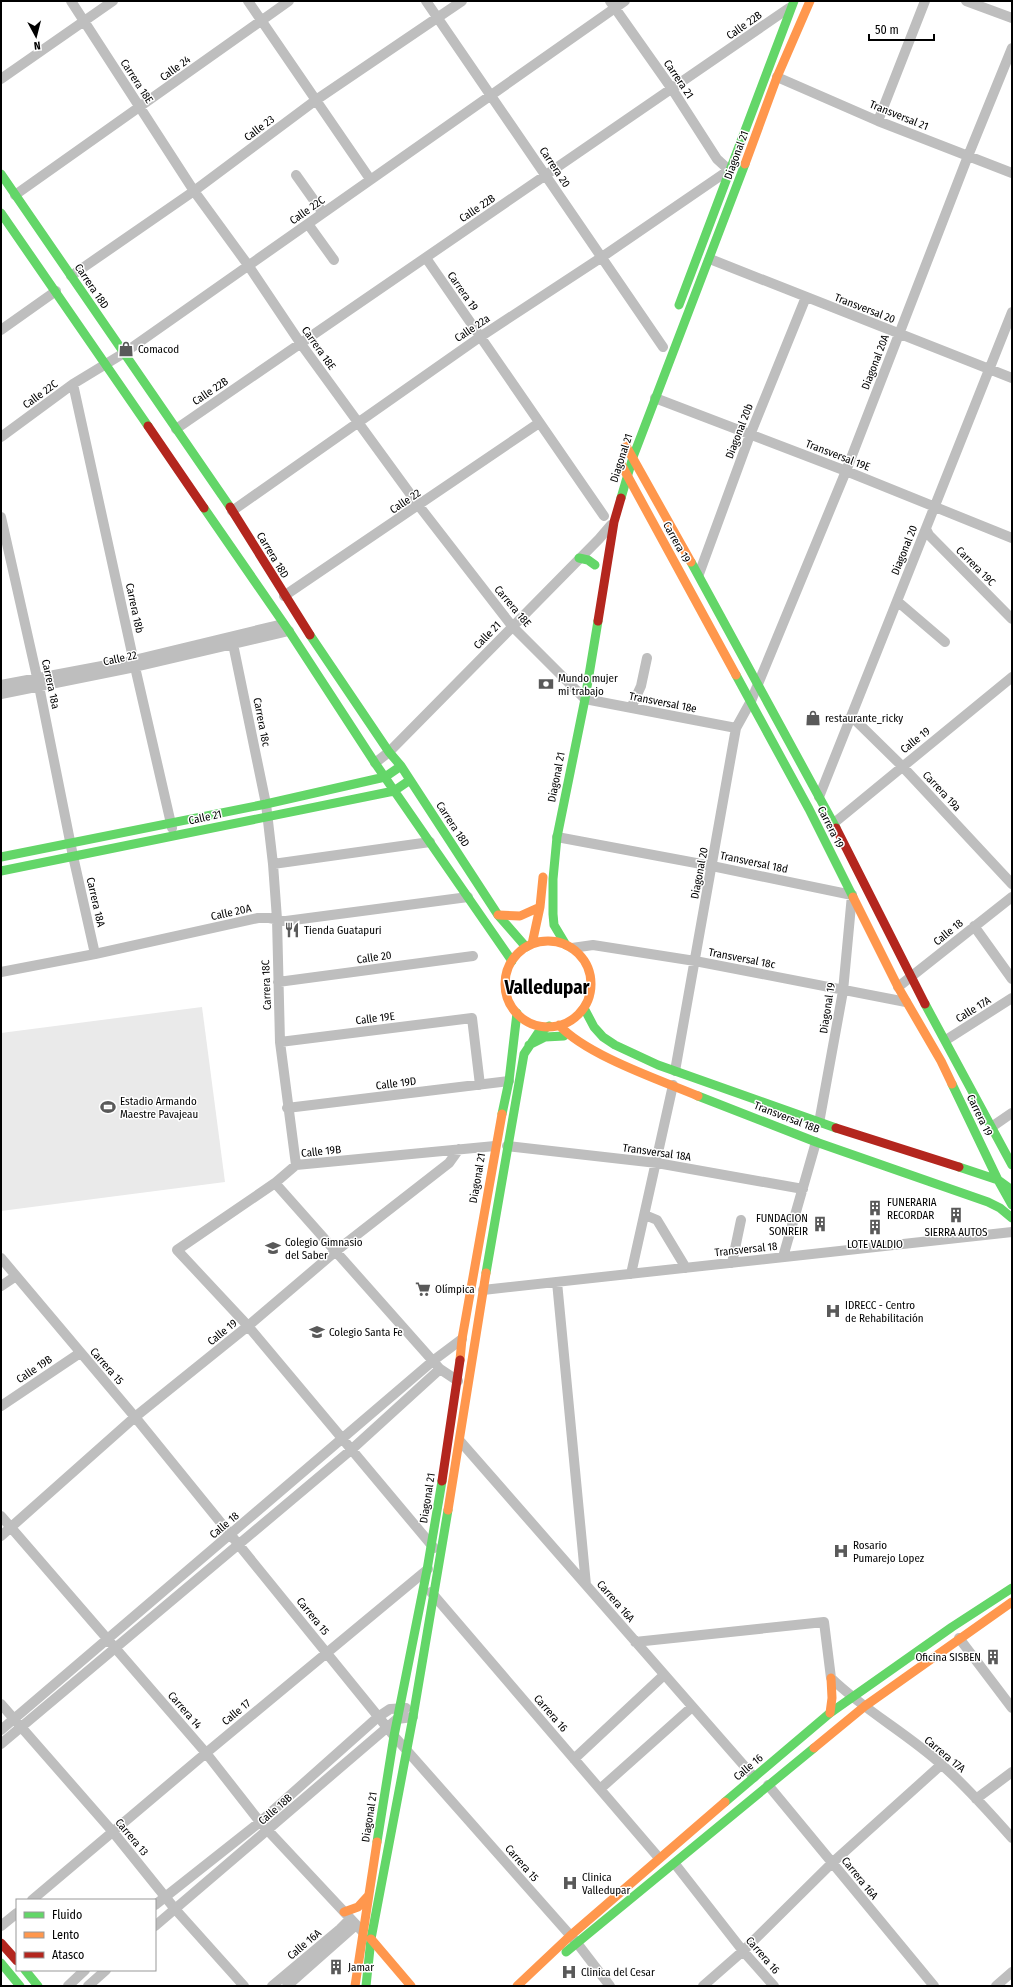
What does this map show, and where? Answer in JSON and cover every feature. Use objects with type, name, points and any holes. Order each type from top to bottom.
[{"type":"main road","name":"Diagonal 21","points":[[569,946],[554,925],[553,879],[557,838],[584,699],[614,522],[633,457],[655,398],[710,259],[777,77],[810,1]]},
{"type":"main road","name":"Diagonal 21","points":[[674,317],[791,3]]},
{"type":"main road","name":"Carrera 18D","points":[[1,174],[232,511],[284,596],[389,752],[401,766],[498,915],[529,946]]},
{"type":"main road","points":[[1,213],[286,627],[375,763],[512,961]]},
{"type":"main road","name":"Diagonal 21","points":[[616,479],[628,442]]},
{"type":"main road","name":"Carrera 19","points":[[628,442],[633,457],[699,574],[834,823],[911,977],[993,1126],[1012,1165]]},
{"type":"main road","name":"Carrera 19","points":[[620,464],[751,701],[898,987],[941,1061],[998,1180],[1012,1205]]},
{"type":"main road","points":[[579,558],[588,560],[594,569],[608,501]]},
{"type":"main road","points":[[572,703],[575,684]]},
{"type":"main road","name":"Calle 21","points":[[1,857],[266,804],[385,777],[401,766]]},
{"type":"main road","name":"Calle 21","points":[[1,871],[394,791],[410,780]]},
{"type":"main road","points":[[546,849],[549,827]]},
{"type":"main road","points":[[529,946],[540,907],[544,871]]},
{"type":"main road","points":[[498,915],[520,916],[540,907]]},
{"type":"main road","points":[[544,941],[555,941],[569,946],[584,960],[591,975],[589,998],[584,1008],[568,1022],[549,1026],[532,1023],[517,1013],[510,1004],[506,988],[507,971],[512,961],[529,946],[544,941]]},
{"type":"main road","name":"Transversal 18B","points":[[584,1008],[594,1027],[615,1046],[675,1071],[819,1123],[998,1180],[1012,1190]]},
{"type":"main road","name":"Diagonal 21","points":[[355,1986],[353,1922],[368,1896],[394,1736],[427,1570],[458,1381],[462,1339],[495,1146],[508,1081],[517,1013]]},
{"type":"main road","name":"Transversal 18B","points":[[559,1025],[577,1040],[602,1055],[672,1085],[816,1142],[988,1202],[1000,1208],[1012,1218]]},
{"type":"main road","name":"Diagonal 21","points":[[366,1986],[371,1939],[414,1712],[460,1441],[507,1146],[524,1054],[538,1033],[549,1026]]},
{"type":"main road","points":[[529,1045],[539,1038],[552,1035],[564,1036],[577,1040]]},
{"type":"main road","name":"Calle 16","points":[[529,1986],[573,1940],[660,1858],[830,1713],[952,1627],[1012,1588]]},
{"type":"main road","name":"Calle 16","points":[[517,1986],[573,1940],[675,1864],[768,1785],[865,1706],[959,1638],[1012,1602]]},
{"type":"main road","points":[[830,1713],[832,1698],[831,1678]]},
{"type":"main road","points":[[353,1922],[356,1909],[368,1896]]},
{"type":"main road","points":[[371,1939],[411,1986]]},
{"type":"main road","points":[[1,1943],[16,1960]]},
{"type":"main road","points":[[1,1963],[20,1986]]},
{"type":"main road","points":[[25,1971],[38,1986]]},
{"type":"street","name":"Carrera 18E","points":[[71,1],[194,191],[248,265],[300,344],[356,422],[418,506],[512,626],[575,684],[584,699]]},
{"type":"street","points":[[1,79],[113,1]]},
{"type":"street","points":[[248,1],[370,180]]},
{"type":"street","name":"Calle 24","points":[[15,195],[140,108],[289,1]]},
{"type":"street","name":"Carrera 20","points":[[426,1],[663,347]]},
{"type":"street","name":"Calle 23","points":[[71,276],[194,191],[316,100],[462,1]]},
{"type":"street","name":"Calle 22C","points":[[1,437],[73,384],[124,353],[308,224],[613,4],[625,1]]},
{"type":"street","points":[[878,120],[925,1]]},
{"type":"street","points":[[966,1],[1012,18]]},
{"type":"street","name":"Calle 22B","points":[[176,429],[672,89],[791,3]]},
{"type":"street","name":"Carrera 21","points":[[613,4],[672,89],[717,159],[729,170]]},
{"type":"street","name":"Diagonal 20A","points":[[758,683],[846,471],[968,156],[1012,48]]},
{"type":"street","name":"Transversal 21","points":[[777,77],[878,120],[1012,173]]},
{"type":"street","name":"Calle 22a","points":[[232,511],[356,422],[729,170]]},
{"type":"street","points":[[296,175],[323,213]]},
{"type":"street","points":[[308,224],[334,260]]},
{"type":"street","name":"Carrera 19","points":[[426,258],[604,516]]},
{"type":"street","name":"Transversal 20","points":[[710,259],[1012,378]]},
{"type":"street","points":[[1,330],[56,291]]},
{"type":"street","name":"Diagonal 20b","points":[[699,574],[750,435],[806,297]]},
{"type":"street","name":"Diagonal 20","points":[[819,797],[1012,312]]},
{"type":"street","name":"Carrera 18b","points":[[73,384],[134,663],[174,836]]},
{"type":"street","name":"Transversal 19E","points":[[655,398],[846,471],[1012,538]]},
{"type":"street","name":"Calle 22","points":[[284,596],[539,423]]},
{"type":"street","name":"Carrera 18a","points":[[1,518],[38,682],[73,856]]},
{"type":"street","name":"Calle 21","points":[[375,763],[389,752],[614,522]]},
{"type":"street","name":"Carrera 19C","points":[[926,529],[929,536],[1012,619]]},
{"type":"street","points":[[897,601],[945,642]]},
{"type":"street","name":"Calle 22","points":[[1,685],[38,682],[234,644],[286,627]]},
{"type":"street","name":"Calle 22","points":[[134,663],[286,627]]},
{"type":"street","name":"Carrera 18c","points":[[234,644],[266,804]]},
{"type":"street","points":[[631,708],[641,686],[647,658]]},
{"type":"street","name":"Calle 19","points":[[834,823],[1012,677]]},
{"type":"street","name":"Calle 22","points":[[1,694],[38,682]]},
{"type":"street","name":"Diagonal 20","points":[[675,1071],[736,728],[751,701],[758,683]]},
{"type":"street","name":"Transversal 18e","points":[[584,699],[736,728]]},
{"type":"street","name":"Carrera 19a","points":[[851,716],[902,766],[1012,884]]},
{"type":"street","name":"Carrera 18C","points":[[266,804],[273,864],[277,920],[280,1042],[287,1108],[296,1165]]},
{"type":"street","name":"Transversal 18d","points":[[557,838],[712,866],[852,895]]},
{"type":"street","points":[[273,864],[430,842]]},
{"type":"street","name":"Carrera 18A","points":[[73,856],[95,954]]},
{"type":"street","name":"Diagonal 19","points":[[819,1123],[843,991],[852,895]]},
{"type":"street","name":"Calle 20A","points":[[1,972],[95,954],[258,918],[286,921],[468,897]]},
{"type":"street","name":"Calle 18","points":[[898,987],[1012,897]]},
{"type":"street","points":[[974,926],[1012,979]]},
{"type":"street","name":"Transversal 18c","points":[[569,946],[594,945],[695,961],[843,991],[906,1002]]},
{"type":"street","name":"Calle 20","points":[[278,982],[473,956]]},
{"type":"street","name":"Calle 17A","points":[[946,1040],[1012,998]]},
{"type":"street","name":"Calle 19E","points":[[280,1042],[472,1018],[480,1085]]},
{"type":"street","name":"Calle 19D","points":[[287,1108],[508,1081]]},
{"type":"street","points":[[631,1274],[672,1085]]},
{"type":"street","points":[[993,1126],[1012,1113]]},
{"type":"street","points":[[783,1257],[816,1142]]},
{"type":"street","name":"Calle 19B","points":[[248,1326],[177,1250],[275,1183],[296,1165],[495,1146]]},
{"type":"street","name":"Transversal 18A","points":[[507,1146],[656,1163],[803,1189]]},
{"type":"street","name":"Calle 19","points":[[1,1536],[135,1417],[248,1326],[336,1251],[449,1162],[459,1149]]},
{"type":"street","points":[[275,1183],[434,1360],[440,1369],[458,1381]]},
{"type":"street","points":[[645,1215],[657,1220],[686,1268]]},
{"type":"street","points":[[732,1263],[741,1220]]},
{"type":"street","name":"Transversal 18","points":[[483,1290],[1012,1232]]},
{"type":"street","name":"Carrera 15","points":[[1,1258],[135,1417],[387,1728],[573,1940],[610,1986]]},
{"type":"street","points":[[1,1286],[16,1276]]},
{"type":"street","points":[[558,1282],[586,1585]]},
{"type":"street","points":[[248,1326],[431,1545],[439,1558]]},
{"type":"street","name":"Calle 18","points":[[1,1744],[18,1722],[106,1639],[231,1535],[434,1360],[462,1339]]},
{"type":"street","name":"Calle 19B","points":[[1,1406],[80,1353]]},
{"type":"street","name":"Calle 18","points":[[1,1730],[18,1722],[114,1647],[351,1450],[440,1369]]},
{"type":"street","name":"Carrera 16A","points":[[460,1441],[754,1777]]},
{"type":"street","name":"Carrera 14","points":[[1,1516],[206,1753],[260,1822],[353,1922]]},
{"type":"street","name":"Calle 17","points":[[33,1899],[206,1753],[427,1570],[439,1558]]},
{"type":"street","name":"Carrera 16","points":[[424,1584],[660,1858]]},
{"type":"street","points":[[635,1642],[824,1622],[831,1678]]},
{"type":"street","points":[[959,1638],[1012,1708]]},
{"type":"street","points":[[574,1759],[664,1675]]},
{"type":"street","name":"Carrera 17A","points":[[831,1678],[865,1706],[942,1764],[976,1798],[1012,1838]]},
{"type":"street","name":"Carrera 13","points":[[1,1704],[113,1832],[175,1908],[244,1986]]},
{"type":"street","name":"Calle 18B","points":[[156,1904],[260,1822],[378,1717],[390,1709],[400,1707],[414,1712]]},
{"type":"street","points":[[600,1789],[692,1707]]},
{"type":"street","name":"Calle 18B","points":[[156,1925],[387,1728],[397,1720],[414,1712]]},
{"type":"street","points":[[703,1986],[743,1951],[832,1863],[942,1764]]},
{"type":"street","points":[[976,1798],[1012,1772]]},
{"type":"street","name":"Carrera 16A","points":[[768,1785],[934,1986]]},
{"type":"street","name":"Carrera 16","points":[[675,1864],[743,1951],[774,1986]]},
{"type":"street","points":[[1,1926],[16,1914]]},
{"type":"street","name":"Calle 16A","points":[[272,1986],[340,1929],[353,1922]]},
{"type":"street","name":"Calle 16A","points":[[287,1986],[353,1922]]},
{"type":"street","points":[[68,1986],[84,1971]]},
{"type":"street","points":[[88,1986],[105,1971]]},
{"type":"street","points":[[1001,1984],[1012,1972]]},
{"type":"shaded area","name":"Estadio Armando Maestre Pavajeau","points":[[202,1007],[225,1182],[1,1211],[1,1033]]},
{"type":"traffic: fast","points":[[679,305],[794,1]]},
{"type":"traffic: fast","points":[[621,498],[633,457],[745,164]]},
{"type":"traffic: fast","points":[[1,174],[230,507]]},
{"type":"traffic: fast","points":[[1,213],[148,426]]},
{"type":"traffic: fast","points":[[204,508],[289,631],[375,763],[512,961]]},
{"type":"traffic: fast","points":[[579,558],[588,560],[595,565]]},
{"type":"traffic: fast","points":[[691,562],[836,828]]},
{"type":"traffic: fast","points":[[566,945],[554,925],[553,914],[553,879],[557,837],[585,699],[598,621]]},
{"type":"traffic: fast","points":[[310,635],[389,752],[401,766],[498,915],[526,947]]},
{"type":"traffic: fast","points":[[736,675],[809,809],[853,897]]},
{"type":"traffic: fast","points":[[1,857],[266,804],[385,777],[401,766]]},
{"type":"traffic: fast","points":[[1,871],[394,791],[410,780]]},
{"type":"traffic: fast","points":[[925,1004],[1012,1165]]},
{"type":"traffic: fast","points":[[584,1008],[594,1027],[603,1037],[615,1045],[658,1065],[836,1128]]},
{"type":"traffic: fast","points":[[502,1114],[509,1081],[517,1013]]},
{"type":"traffic: fast","points":[[486,1273],[524,1054],[538,1033],[549,1026]]},
{"type":"traffic: fast","points":[[529,1045],[545,1037],[564,1036]]},
{"type":"traffic: fast","points":[[952,1084],[998,1180],[1012,1205]]},
{"type":"traffic: fast","points":[[698,1096],[816,1142],[988,1202],[1000,1208],[1012,1218]]},
{"type":"traffic: fast","points":[[959,1167],[998,1180],[1012,1190]]},
{"type":"traffic: fast","points":[[377,1842],[394,1736],[427,1570],[442,1481]]},
{"type":"traffic: fast","points":[[366,1986],[371,1939],[413,1717],[448,1510]]},
{"type":"traffic: fast","points":[[725,1802],[830,1713],[952,1627],[1012,1588]]},
{"type":"traffic: fast","points":[[566,1952],[814,1748]]},
{"type":"traffic: fast","points":[[1,1963],[20,1986]]},
{"type":"traffic: fast","points":[[26,1971],[38,1986]]},
{"type":"traffic: slow","points":[[745,164],[777,77],[810,1]]},
{"type":"traffic: slow","points":[[626,446],[691,562]]},
{"type":"traffic: slow","points":[[621,464],[736,675]]},
{"type":"traffic: slow","points":[[532,944],[540,907],[543,877]]},
{"type":"traffic: slow","points":[[853,897],[898,987],[941,1061],[952,1084]]},
{"type":"traffic: slow","points":[[498,915],[520,916],[540,907]]},
{"type":"traffic: slow","points":[[548,941],[556,942],[572,948],[584,960],[590,976],[591,984],[590,992],[584,1008],[572,1020],[556,1026],[548,1027],[540,1026],[524,1020],[512,1008],[506,992],[505,984],[506,976],[512,960],[524,948],[540,942],[548,941]]},
{"type":"traffic: slow","points":[[559,1025],[571,1036],[624,1066],[698,1096]]},
{"type":"traffic: slow","points":[[460,1360],[462,1339],[502,1114]]},
{"type":"traffic: slow","points":[[448,1510],[486,1273]]},
{"type":"traffic: slow","points":[[814,1748],[865,1706],[1012,1602]]},
{"type":"traffic: slow","points":[[830,1713],[832,1698],[831,1678]]},
{"type":"traffic: slow","points":[[517,1986],[570,1936],[725,1802]]},
{"type":"traffic: slow","points":[[355,1986],[377,1842]]},
{"type":"traffic: slow","points":[[344,1912],[358,1907],[368,1896]]},
{"type":"traffic: slow","points":[[371,1939],[411,1986]]},
{"type":"traffic: jam","points":[[148,426],[204,508]]},
{"type":"traffic: jam","points":[[598,621],[614,522],[621,498]]},
{"type":"traffic: jam","points":[[230,507],[310,635]]},
{"type":"traffic: jam","points":[[836,828],[925,1004]]},
{"type":"traffic: jam","points":[[836,1128],[959,1167]]},
{"type":"traffic: jam","points":[[442,1481],[460,1360]]},
{"type":"traffic: jam","points":[[1,1943],[16,1960]]},
{"type":"place","name":"Comacod","points":[[126,349]]},
{"type":"place","name":"Mundo mujer mi trabajo","points":[[546,684]]},
{"type":"place","name":"restaurante_ricky","points":[[813,718]]},
{"type":"place","name":"Tienda Guatapuri","points":[[292,930]]},
{"type":"place","name":"Estadio Armando Maestre Pavajeau","points":[[108,1107]]},
{"type":"place","name":"FUNERARIA RECORDAR","points":[[875,1208]]},
{"type":"place","name":"SIERRA AUTOS","points":[[956,1215]]},
{"type":"place","name":"FUNDACION SONREIR","points":[[820,1224]]},
{"type":"place","name":"LOTE VALDIO","points":[[875,1227]]},
{"type":"place","name":"Colegio Gimnasio del Saber","points":[[273,1248]]},
{"type":"place","name":"Olímpica","points":[[423,1289]]},
{"type":"place","name":"IDRECC - Centro de Rehabilitación","points":[[833,1311]]},
{"type":"place","name":"Colegio Santa Fe","points":[[317,1332]]},
{"type":"place","name":"Rosario Pumarejo Lopez","points":[[841,1551]]},
{"type":"place","name":"Oficina SISBEN","points":[[993,1657]]},
{"type":"place","name":"Clinica Valledupar","points":[[570,1883]]},
{"type":"place","name":"Jamar","points":[[336,1967]]},
{"type":"place","name":"Clinica del Cesar","points":[[569,1972]]},
{"type":"district","name":"Valledupar","points":[[547,987]]}]
